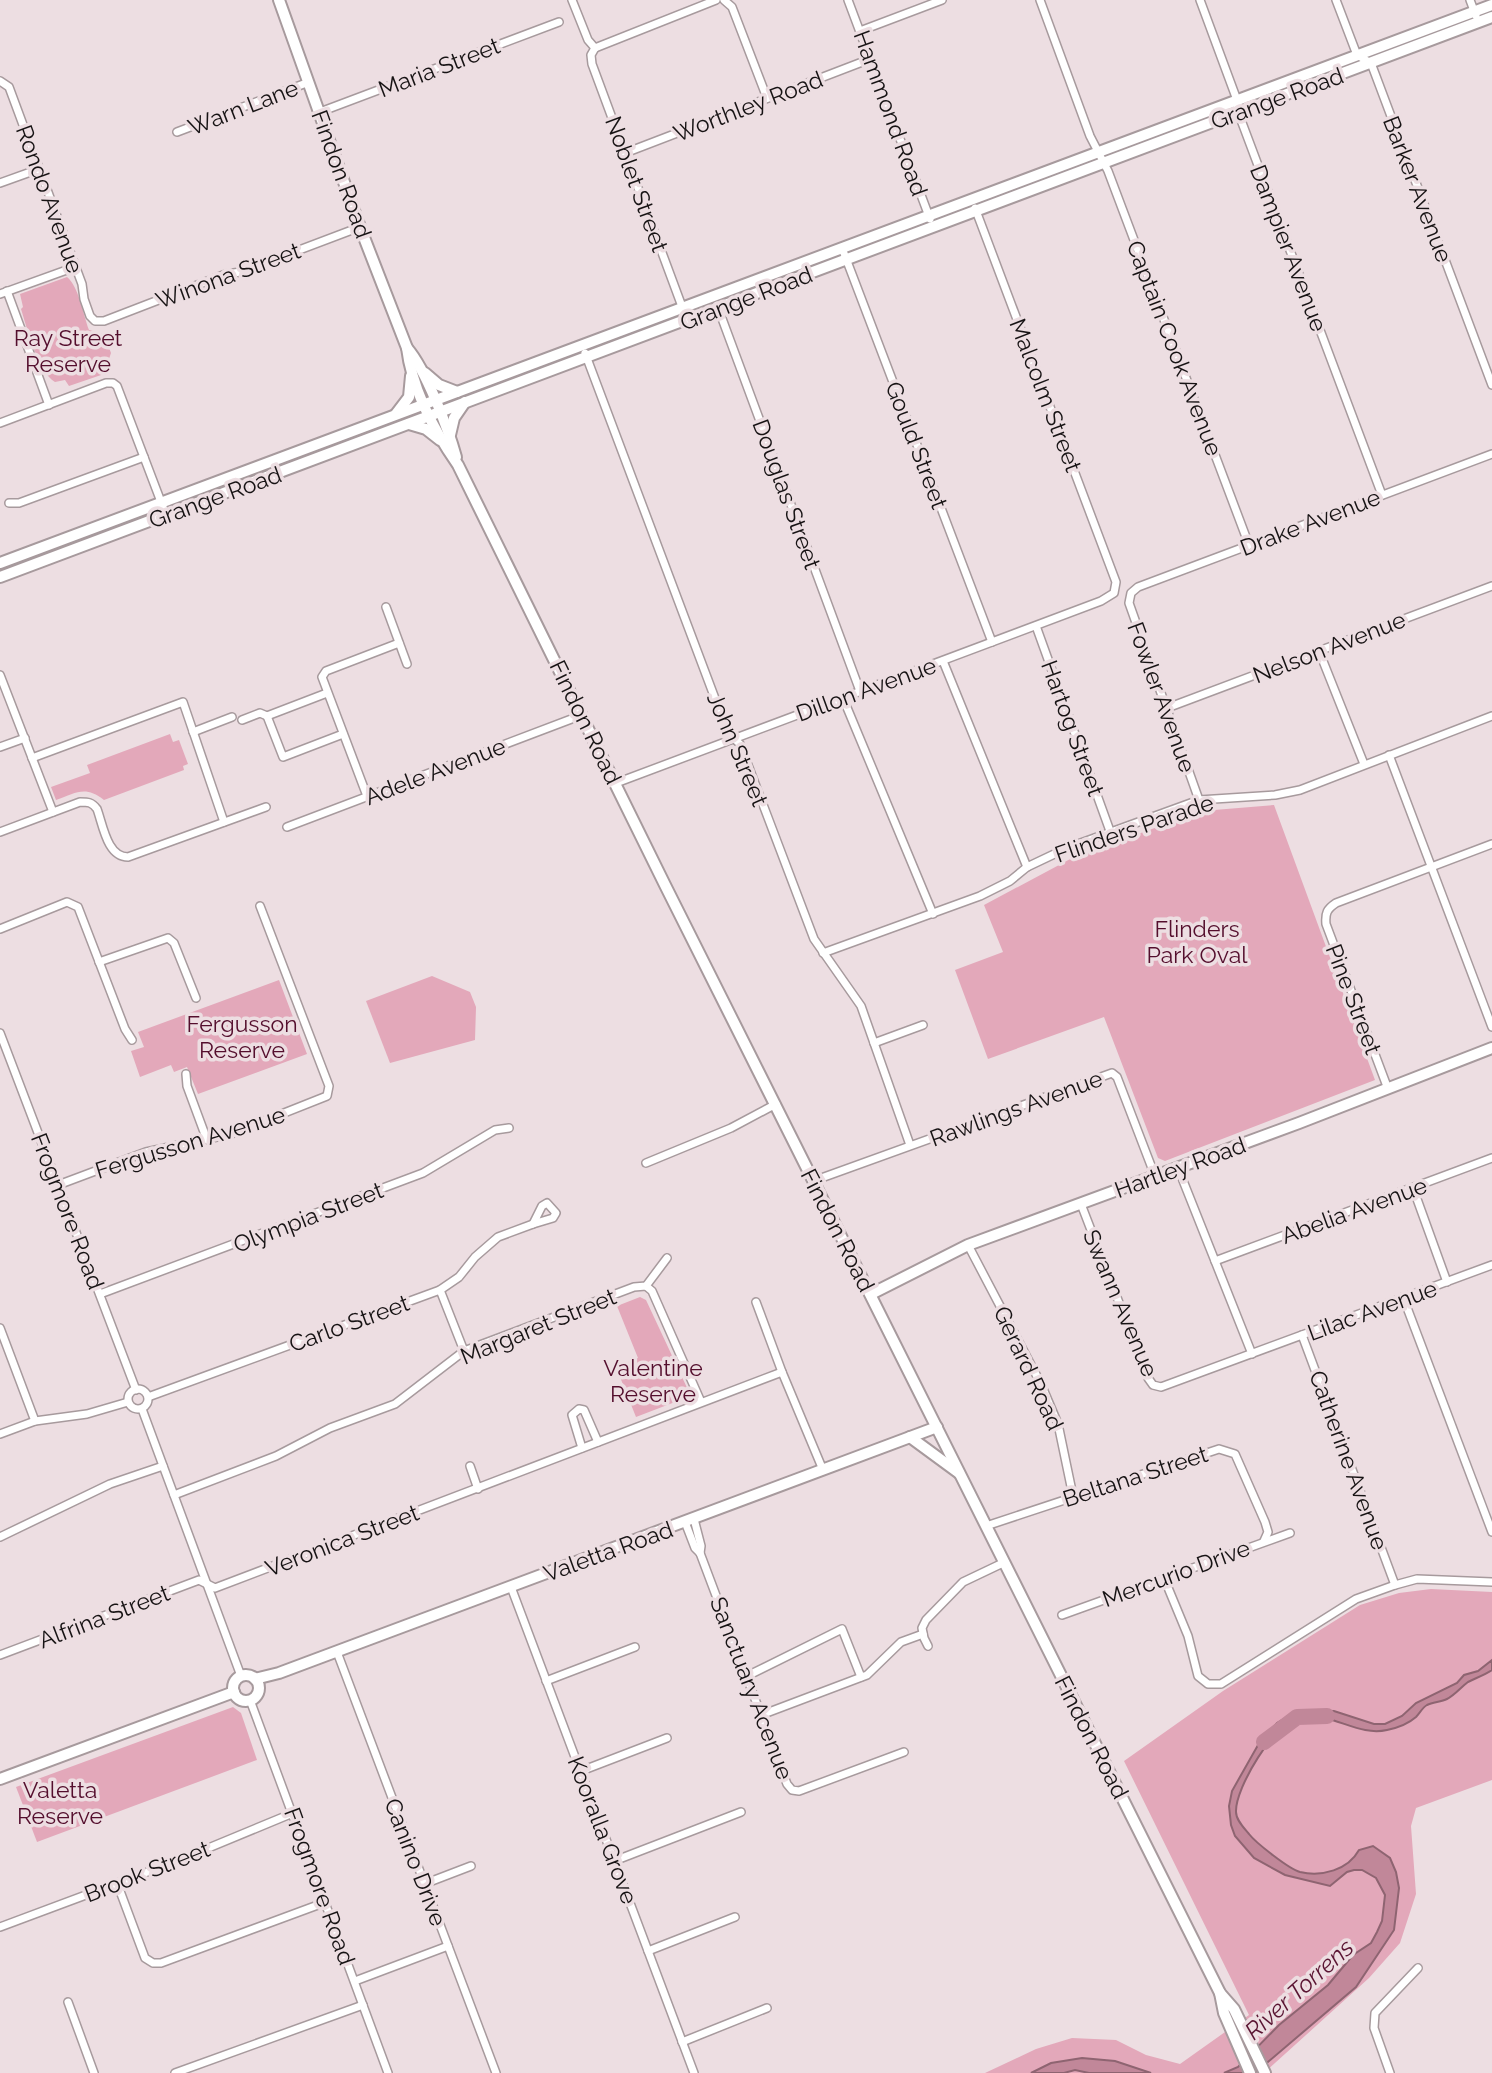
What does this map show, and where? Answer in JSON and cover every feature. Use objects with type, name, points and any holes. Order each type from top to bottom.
[{"type":"main road","name":"Findon Road","points":[[279,0],[360,227],[407,348],[417,360],[416,369],[458,465],[1220,1993],[1234,2009],[1250,2073]]},
{"type":"main road","name":"Grange Road","points":[[0,577],[1371,62],[1476,17],[1492,5]]},
{"type":"main road","name":"Grange Road","points":[[0,563],[1357,55],[1476,17],[1492,17]]},
{"type":"main road","points":[[394,416],[409,397],[416,369],[439,385],[457,392]]},
{"type":"main road","points":[[409,424],[446,438],[454,418],[465,402]]},
{"type":"main road","points":[[257,467],[264,478]]},
{"type":"main road","points":[[251,483],[257,467]]},
{"type":"main road","name":"Hartley Road","points":[[871,1294],[968,1245],[1492,1048]]},
{"type":"main road","name":"Valetta Road","points":[[256,1682],[937,1427]]},
{"type":"main road","points":[[910,1437],[961,1475]]},
{"type":"main road","points":[[241,1676],[250,1676],[256,1682],[256,1696],[250,1700],[242,1700],[234,1692],[234,1684],[241,1676]]},
{"type":"main road","points":[[0,1779],[234,1692]]},
{"type":"main road","name":"Findon Road","points":[[1238,2031],[1265,2073]]},
{"type":"street","points":[[572,0],[588,40],[595,48],[716,0]]},
{"type":"street","points":[[724,0],[732,7],[767,98]]},
{"type":"street","name":"Hammond Road","points":[[848,0],[933,227]]},
{"type":"street","points":[[860,31],[942,0]]},
{"type":"street","name":"Captain Cook Avenue","points":[[1040,0],[1249,545]]},
{"type":"street","name":"Dampier Avenue","points":[[1200,0],[1237,100],[1238,112],[1382,495]]},
{"type":"street","points":[[1336,0],[1357,55],[1371,62]]},
{"type":"street","points":[[1469,0],[1476,17]]},
{"type":"street","name":"Maria Street","points":[[320,112],[558,22]]},
{"type":"street","name":"Noblet Street","points":[[595,48],[592,64],[687,320]]},
{"type":"street","name":"Worthley Road","points":[[625,153],[870,59]]},
{"type":"street","name":"Barker Avenue","points":[[1371,62],[1492,385]]},
{"type":"street","name":"Rondo Avenue","points":[[0,81],[9,87],[75,267],[90,316],[95,321]]},
{"type":"street","name":"Warn Lane","points":[[177,132],[309,82]]},
{"type":"street","points":[[0,183],[39,169]]},
{"type":"street","name":"Malcolm Street","points":[[971,198],[1114,579],[1114,593]]},
{"type":"street","name":"Winona Street","points":[[95,321],[104,321],[360,227]]},
{"type":"street","name":"Gould Street","points":[[842,248],[992,642]]},
{"type":"street","points":[[50,405],[3,292],[75,267]]},
{"type":"street","name":"Douglas Street","points":[[713,296],[860,691]]},
{"type":"street","name":"John Street","points":[[583,345],[728,733],[740,744],[814,939],[861,1006],[910,1145]]},
{"type":"street","points":[[0,423],[106,383],[113,383],[117,386],[166,515]]},
{"type":"street","name":"Drake Avenue","points":[[1131,593],[1138,587],[1492,454]]},
{"type":"street","points":[[9,503],[19,503],[144,457]]},
{"type":"street","name":"Nelson Avenue","points":[[1167,708],[1492,586]]},
{"type":"street","name":"Dillon Avenue","points":[[616,783],[1036,626],[1101,601],[1114,593]]},
{"type":"street","name":"Fowler Avenue","points":[[1131,593],[1129,603],[1199,800]]},
{"type":"street","points":[[386,607],[407,664]]},
{"type":"street","name":"Hartog Street","points":[[1036,626],[1110,831]]},
{"type":"street","points":[[367,796],[321,677],[326,671],[399,643]]},
{"type":"street","points":[[1319,651],[1364,764]]},
{"type":"street","points":[[943,661],[1027,867]]},
{"type":"street","points":[[0,675],[53,812]]},
{"type":"street","points":[[242,720],[260,713],[267,716],[327,693]]},
{"type":"street","points":[[843,698],[933,914]]},
{"type":"street","points":[[32,758],[183,702],[224,822]]},
{"type":"street","name":"Adele Avenue","points":[[287,827],[582,715]]},
{"type":"street","points":[[267,716],[283,757],[343,734]]},
{"type":"street","name":"Flinders Parade","points":[[823,953],[933,914],[1000,886],[1027,867],[1110,831],[1199,800],[1275,795],[1300,790],[1492,716]]},
{"type":"street","points":[[193,732],[232,717]]},
{"type":"street","points":[[0,747],[25,738]]},
{"type":"street","points":[[1389,754],[1492,1027]]},
{"type":"street","points":[[0,832],[80,802],[93,804],[112,850],[121,857],[128,857],[266,807]]},
{"type":"street","points":[[1431,866],[1492,844]]},
{"type":"street","name":"Pine Street","points":[[1388,1089],[1326,924],[1325,915],[1336,903],[1431,866]]},
{"type":"street","points":[[0,929],[67,902],[78,907],[125,1029],[132,1040]]},
{"type":"street","name":"Fergusson Avenue","points":[[58,1185],[146,1152],[231,1134],[327,1096],[329,1086],[260,906]]},
{"type":"street","points":[[99,962],[168,938],[174,943],[196,998]]},
{"type":"street","points":[[874,1043],[923,1026]]},
{"type":"street","name":"Frogmore Road","points":[[1,1037],[136,1390]]},
{"type":"street","name":"Rawlings Avenue","points":[[813,1181],[1112,1073],[1117,1077],[1156,1176]]},
{"type":"street","points":[[186,1074],[187,1086],[207,1140]]},
{"type":"street","points":[[646,1163],[732,1128],[776,1104]]},
{"type":"street","name":"Olympia Street","points":[[100,1294],[423,1173],[495,1130],[509,1128]]},
{"type":"street","name":"Abelia Avenue","points":[[1215,1261],[1492,1158]]},
{"type":"street","points":[[1178,1168],[1252,1354]]},
{"type":"street","points":[[1413,1188],[1447,1282]]},
{"type":"street","name":"Swann Avenue","points":[[1081,1204],[1153,1385],[1161,1387],[1252,1354]]},
{"type":"street","name":"Carlo Street","points":[[148,1397],[440,1290],[459,1277],[475,1257],[498,1237],[533,1224]]},
{"type":"street","name":"Gerard Road","points":[[968,1245],[1041,1384],[1058,1424],[1073,1496]]},
{"type":"street","name":"Margaret Street","points":[[174,1495],[276,1456],[331,1428],[395,1404],[464,1351],[635,1287],[646,1286],[667,1258]]},
{"type":"street","name":"Lilac Avenue","points":[[1252,1354],[1492,1265]]},
{"type":"street","points":[[646,1286],[652,1291],[701,1402]]},
{"type":"street","points":[[440,1290],[464,1351]]},
{"type":"street","points":[[1403,1297],[1492,1532]]},
{"type":"street","points":[[756,1302],[823,1470]]},
{"type":"street","points":[[0,1328],[35,1421]]},
{"type":"street","name":"Catherine Avenue","points":[[1302,1335],[1395,1585]]},
{"type":"street","name":"Veronica Street","points":[[207,1584],[215,1588],[782,1372]]},
{"type":"street","points":[[136,1390],[143,1391],[148,1397],[147,1405],[142,1409],[133,1408],[128,1402],[130,1394],[136,1390]]},
{"type":"street","points":[[0,1434],[35,1421],[87,1414],[128,1402]]},
{"type":"street","points":[[142,1409],[241,1676]]},
{"type":"street","points":[[582,1448],[572,1420],[572,1415],[579,1409],[584,1410],[598,1442]]},
{"type":"street","name":"Beltana Street","points":[[986,1525],[1219,1449],[1235,1454],[1246,1475],[1268,1532],[1264,1541]]},
{"type":"street","points":[[0,1537],[110,1484],[163,1465]]},
{"type":"street","points":[[470,1466],[478,1489]]},
{"type":"street","name":"Sanctuary Acenue","points":[[689,1521],[701,1546],[700,1553],[786,1784],[792,1790],[799,1791],[904,1752]]},
{"type":"street","name":"Mercurio Drive","points":[[1062,1615],[1290,1533]]},
{"type":"street","points":[[928,1646],[923,1634],[926,1620],[963,1581],[1004,1562]]},
{"type":"street","points":[[1164,1578],[1188,1636],[1198,1675],[1208,1684],[1221,1684],[1356,1599],[1417,1579],[1492,1582]]},
{"type":"street","name":"Alfrina Street","points":[[0,1655],[199,1580],[207,1584]]},
{"type":"street","name":"Kooralla Grove","points":[[511,1587],[694,2073]]},
{"type":"street","points":[[747,1676],[842,1629],[861,1678]]},
{"type":"street","points":[[761,1715],[867,1675],[901,1642],[923,1634]]},
{"type":"street","points":[[546,1681],[635,1647]]},
{"type":"street","name":"Canino Drive","points":[[337,1652],[496,2073]]},
{"type":"street","name":"Frogmore Road","points":[[250,1700],[388,2073]]},
{"type":"street","points":[[580,1771],[667,1738]]},
{"type":"street","points":[[614,1861],[741,1812]]},
{"type":"street","name":"Brook Street","points":[[0,1927],[293,1813]]},
{"type":"street","points":[[424,1884],[471,1866]]},
{"type":"street","points":[[117,1883],[145,1958],[153,1963],[161,1963],[326,1902]]},
{"type":"street","points":[[648,1951],[735,1917]]},
{"type":"street","points":[[355,1981],[447,1946]]},
{"type":"street","points":[[1390,2073],[1374,2028],[1375,2013],[1418,1968]]},
{"type":"street","points":[[68,2002],[93,2073]]},
{"type":"street","points":[[175,2073],[363,2004]]},
{"type":"street","points":[[682,2042],[767,2008]]},
{"type":"green space","name":"Ray Street Reserve","points":[[67,277],[78,294],[89,330],[104,334],[111,353],[104,374],[69,386],[65,380],[55,382],[43,369],[26,327],[20,294]]},
{"type":"green space","points":[[170,734],[173,742],[179,740],[188,764],[183,766],[184,770],[104,800],[86,792],[56,800],[51,787],[90,773],[87,765]]},
{"type":"green space","name":"Flinders Park Oval","points":[[1274,805],[1375,1080],[1165,1161],[1158,1158],[1104,1017],[988,1059],[955,970],[1003,952],[984,905],[1074,857],[1202,811]]},
{"type":"green space","points":[[432,976],[470,992],[476,1007],[475,1040],[390,1063],[366,1001]]},
{"type":"green space","name":"Fergusson Reserve","points":[[279,980],[307,1054],[198,1094],[187,1067],[174,1072],[171,1065],[140,1077],[131,1051],[144,1047],[138,1032]]},
{"type":"green space","name":"Valentine Reserve","points":[[640,1297],[646,1300],[689,1392],[688,1397],[636,1417],[616,1367],[638,1358],[617,1306]]},
{"type":"green space","points":[[1431,1589],[1492,1592],[1492,1780],[1416,1808],[1411,1826],[1416,1894],[1400,1943],[1369,1978],[1264,2073],[985,2073],[1036,2049],[1072,2038],[1116,2040],[1146,2055],[1180,2064],[1249,2015],[1124,1761],[1223,1691],[1360,1605],[1399,1593]]},
{"type":"green space","name":"Valetta Reserve","points":[[233,1707],[241,1713],[257,1760],[37,1842],[16,1787]]},
{"type":"shaded area","name":"River Torrens","points":[[1492,1660],[1492,1670],[1468,1682],[1447,1699],[1427,1705],[1416,1717],[1402,1725],[1376,1731],[1322,1717],[1299,1717],[1279,1731],[1258,1757],[1242,1788],[1236,1812],[1241,1824],[1258,1843],[1288,1866],[1308,1873],[1334,1870],[1348,1863],[1359,1850],[1373,1846],[1390,1858],[1399,1888],[1394,1930],[1356,1987],[1255,2073],[1224,2073],[1238,2067],[1279,2025],[1328,1985],[1353,1955],[1371,1943],[1382,1921],[1385,1895],[1376,1878],[1362,1870],[1347,1872],[1330,1886],[1285,1875],[1254,1858],[1235,1836],[1229,1806],[1232,1791],[1258,1745],[1277,1723],[1299,1710],[1334,1711],[1374,1724],[1385,1724],[1402,1716],[1416,1703],[1457,1683],[1464,1675],[1478,1671]]},
{"type":"shaded area","points":[[1082,2058],[1115,2061],[1151,2073],[1089,2073],[1075,2070],[1064,2073],[1031,2073],[1051,2063]]},
{"type":"waterway","name":"River Torrens","points":[[1264,1742],[1297,1717],[1327,1716]]}]
